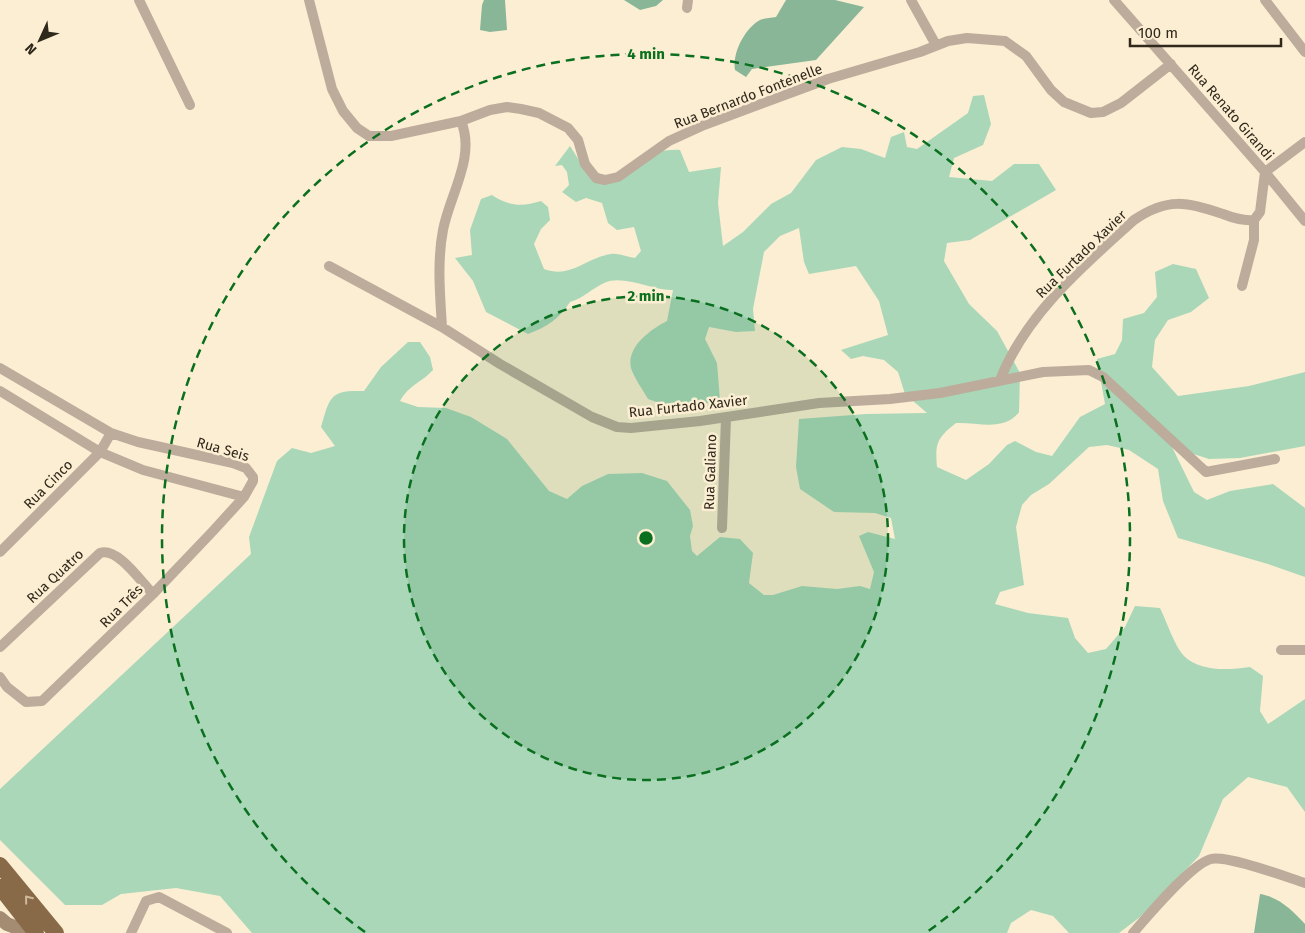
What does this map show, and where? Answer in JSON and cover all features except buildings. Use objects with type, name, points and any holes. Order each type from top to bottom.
[{"type":"highway","points":[[0,865],[56,933]]},
{"type":"highway","points":[[0,888],[36,933]]},
{"type":"main road","points":[[0,918],[7,924],[30,933]]},
{"type":"street","points":[[139,0],[190,105]]},
{"type":"street","name":"Rua Bernardo Fontenelle","points":[[309,0],[332,89],[343,111],[357,128],[369,136],[380,138],[461,122],[490,110],[507,107],[540,113],[563,124],[573,133],[578,140],[586,164],[596,178],[611,179],[677,136],[704,125],[828,79],[888,62],[936,45],[967,38],[1005,41],[1026,56],[1051,90],[1064,102],[1091,113],[1103,112],[1122,103],[1171,64]]},
{"type":"street","points":[[911,0],[936,45]]},
{"type":"street","name":"Rua Renato Girandi","points":[[1114,0],[1265,172],[1305,221]]},
{"type":"street","points":[[1265,0],[1305,52]]},
{"type":"street","points":[[442,326],[440,280],[443,230],[467,148],[466,133],[461,122]]},
{"type":"street","points":[[1242,286],[1254,240],[1254,220],[1260,212],[1265,172],[1305,142]]},
{"type":"street","name":"Rua Furtado Xavier","points":[[1000,380],[1008,359],[1027,330],[1057,293],[1109,242],[1148,210],[1165,204],[1179,202],[1234,218],[1254,220]]},
{"type":"street","name":"Rua Furtado Xavier","points":[[329,266],[442,326],[500,364],[603,423],[631,428],[726,418],[819,403],[890,400],[1043,372],[1089,370],[1103,377],[1117,389],[1206,472],[1275,459]]},
{"type":"street","name":"Rua Seis","points":[[0,368],[112,433],[138,442],[246,468],[252,472],[253,481],[244,497]]},
{"type":"street","points":[[0,390],[100,452],[143,470],[244,497]]},
{"type":"street","name":"Rua Galiano","points":[[722,528],[726,418]]},
{"type":"street","name":"Rua Cinco","points":[[0,552],[100,452],[112,433]]},
{"type":"street","name":"Rua Três","points":[[0,677],[3,689],[26,702],[42,701],[153,594],[244,497]]},
{"type":"street","name":"Rua Quatro","points":[[0,646],[100,553],[112,553],[119,558],[153,594]]},
{"type":"street","points":[[1281,650],[1305,650]]},
{"type":"street","points":[[1133,933],[1193,871],[1212,859],[1229,860],[1305,883]]},
{"type":"street","points":[[131,933],[146,901],[159,897],[227,933]]},
{"type":"green space","points":[[484,0],[505,0],[507,30],[490,32],[480,30]]},
{"type":"green space","points":[[624,0],[663,0],[656,6],[640,10]]},
{"type":"green space","points":[[786,0],[835,0],[864,7],[816,60],[752,69],[746,77],[735,70],[736,56],[741,42],[754,24],[762,19],[776,17]]},
{"type":"green space","points":[[984,95],[991,124],[983,145],[954,158],[949,177],[992,181],[1014,164],[1039,164],[1056,190],[970,240],[947,243],[944,261],[969,304],[997,331],[1020,373],[1019,412],[1013,418],[999,424],[956,423],[941,437],[937,446],[937,467],[966,480],[989,464],[1007,445],[1015,441],[1036,452],[1052,456],[1080,417],[1105,404],[1097,359],[1115,354],[1122,340],[1123,319],[1144,313],[1157,297],[1155,272],[1173,264],[1196,269],[1209,298],[1191,312],[1168,320],[1155,340],[1152,367],[1178,396],[1249,386],[1305,372],[1305,446],[1240,458],[1209,459],[1172,447],[1194,492],[1207,500],[1230,491],[1273,484],[1305,508],[1305,577],[1268,564],[1178,538],[1163,501],[1158,469],[1129,450],[1107,445],[1089,447],[1049,484],[1031,495],[1022,505],[1016,527],[1024,585],[1000,592],[995,604],[1028,613],[1068,618],[1075,638],[1088,653],[1106,649],[1125,627],[1135,606],[1160,608],[1177,646],[1184,656],[1191,661],[1198,665],[1215,669],[1250,667],[1263,676],[1260,711],[1268,724],[1305,699],[1305,812],[1287,787],[1248,777],[1223,799],[1199,856],[1140,917],[1119,933],[1069,933],[1053,916],[1031,910],[1011,923],[1007,933],[252,933],[220,896],[176,888],[121,894],[102,905],[65,905],[0,840],[0,789],[251,554],[249,537],[277,461],[292,448],[311,453],[335,446],[321,427],[333,397],[344,392],[364,391],[381,367],[408,342],[420,342],[430,357],[433,370],[412,387],[400,401],[418,407],[446,408],[471,417],[507,439],[549,491],[567,499],[582,486],[608,474],[642,473],[667,481],[690,510],[693,526],[690,536],[692,551],[697,556],[720,537],[740,539],[753,553],[749,583],[764,595],[773,595],[802,586],[837,589],[860,586],[870,589],[874,572],[859,536],[868,532],[895,539],[891,518],[875,513],[834,512],[800,489],[796,467],[799,419],[866,414],[927,413],[905,394],[898,372],[884,360],[863,356],[851,359],[841,350],[888,335],[879,301],[856,266],[809,274],[804,262],[799,228],[780,236],[764,252],[753,309],[755,331],[736,332],[709,327],[705,339],[717,363],[720,400],[684,406],[665,404],[648,399],[636,380],[630,360],[632,353],[641,340],[667,321],[673,290],[620,280],[604,283],[570,302],[557,318],[528,334],[486,312],[473,281],[455,258],[472,255],[470,230],[481,199],[492,195],[504,201],[521,205],[541,201],[548,207],[550,220],[541,229],[534,244],[544,269],[554,271],[570,270],[593,259],[611,254],[635,258],[641,251],[634,227],[617,230],[608,223],[602,203],[586,198],[576,202],[562,192],[569,185],[567,172],[562,165],[555,166],[570,146],[582,165],[609,178],[642,158],[670,150],[680,150],[689,172],[721,167],[718,203],[723,246],[743,232],[771,204],[791,193],[816,160],[842,147],[861,149],[885,158],[891,137],[904,132],[907,147],[917,149],[968,113],[973,96]]},
{"type":"green space","points":[[1260,894],[1279,901],[1290,909],[1305,924],[1305,933],[1254,933]]}]
